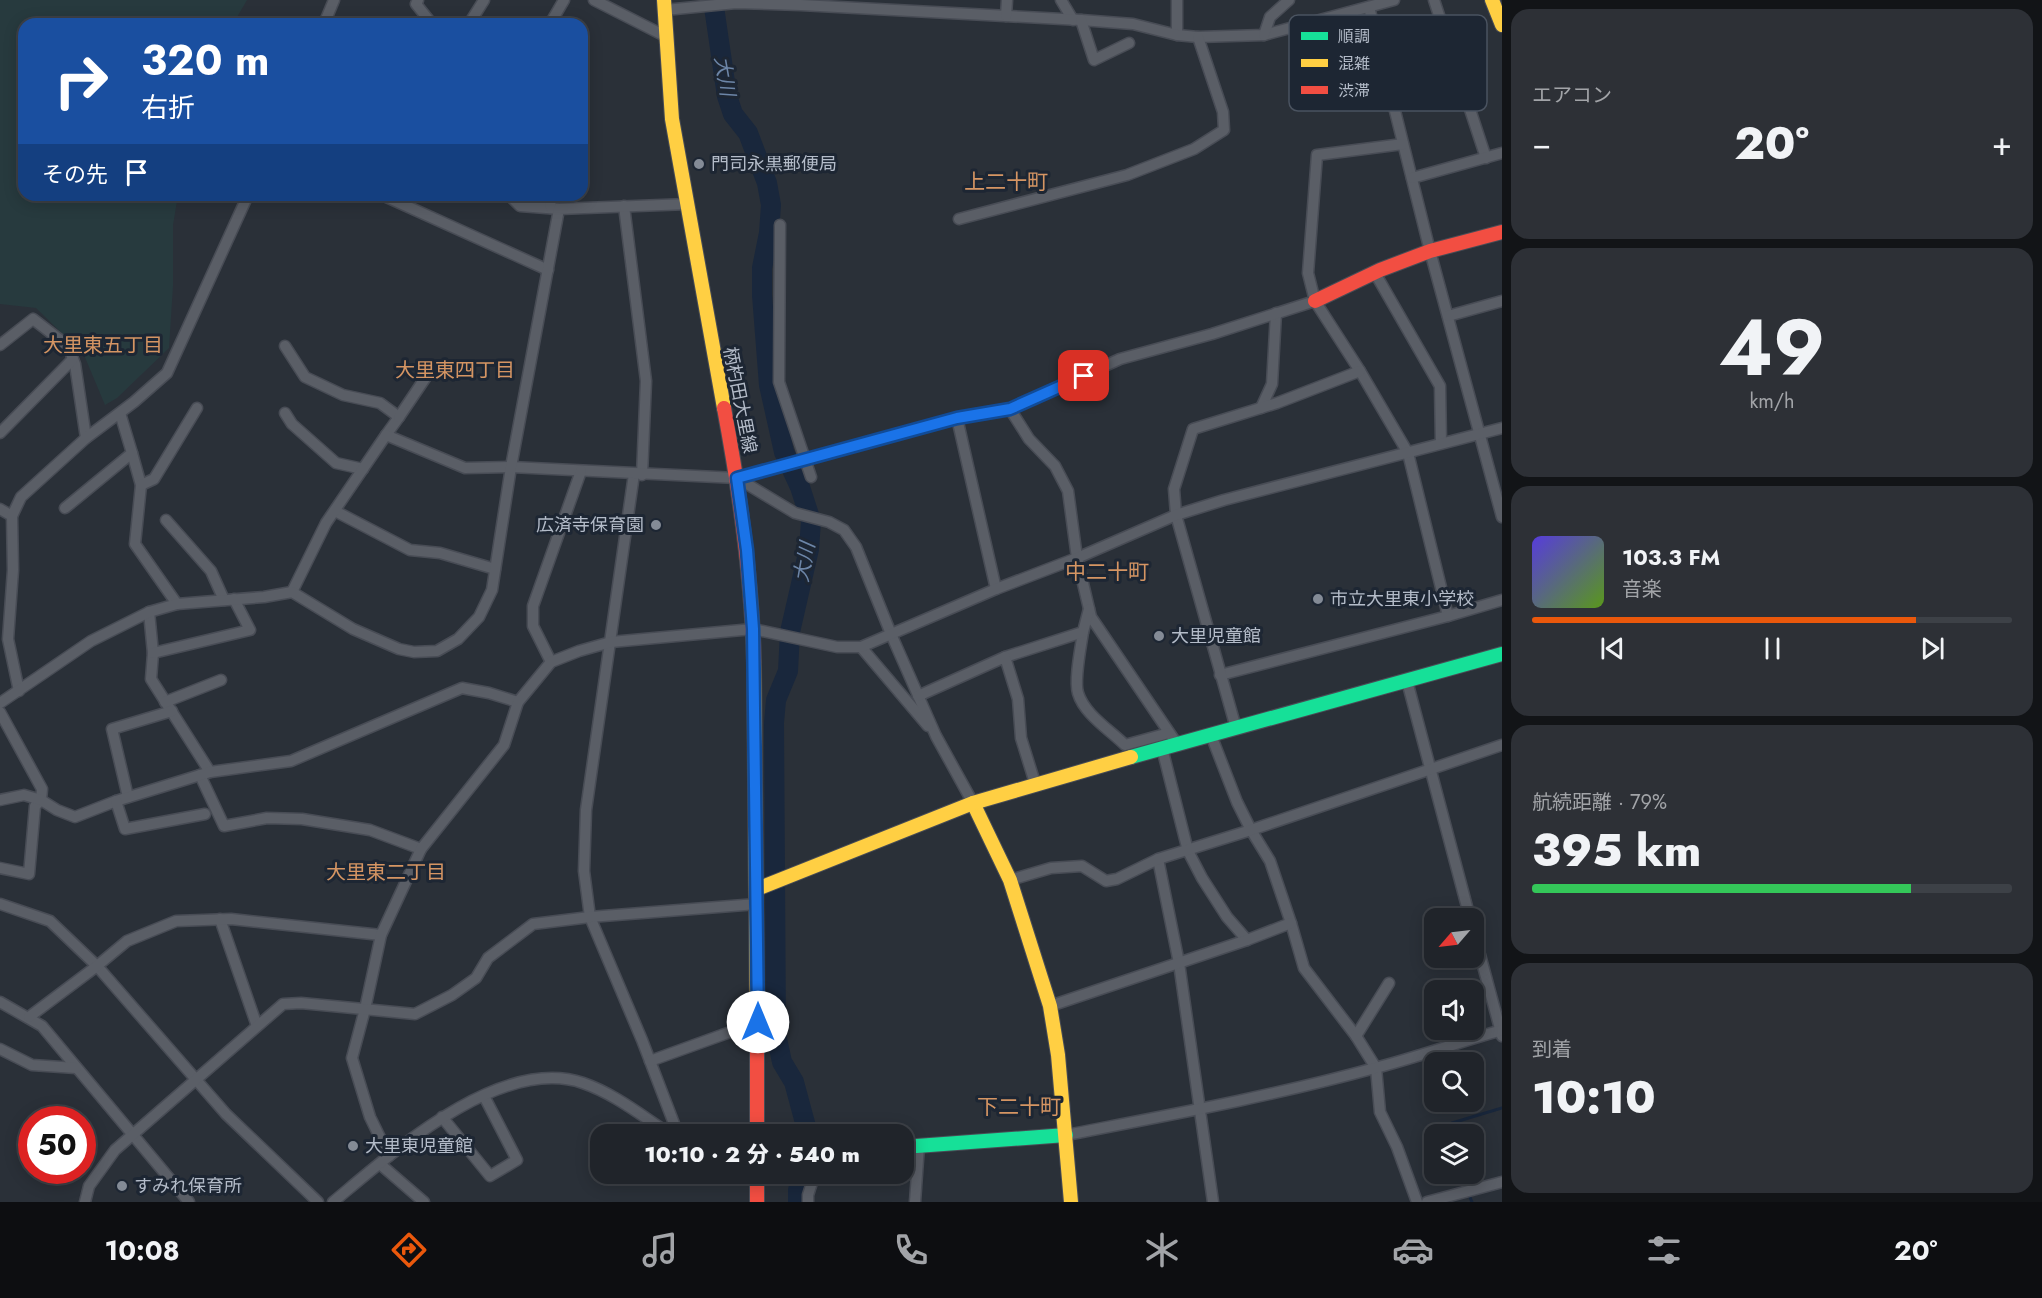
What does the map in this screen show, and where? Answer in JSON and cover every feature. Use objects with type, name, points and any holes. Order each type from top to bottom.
[{"type":"street","points":[[326,18],[334,0]]},
{"type":"street","points":[[418,0],[416,4],[427,18]]},
{"type":"street","points":[[472,18],[483,0]]},
{"type":"street","points":[[554,18],[564,0]]},
{"type":"street","points":[[594,0],[665,36]]},
{"type":"street","points":[[1006,0],[1006,16]]},
{"type":"street","points":[[1061,0],[1077,20],[1094,60],[1130,43]]},
{"type":"street","points":[[1177,0],[1177,35]]},
{"type":"street","points":[[1264,35],[1270,17],[1289,0]]},
{"type":"street","points":[[1342,15],[1394,0]]},
{"type":"street","points":[[1434,0],[1439,15]]},
{"type":"street","points":[[1492,0],[1502,25]]},
{"type":"street","points":[[665,5],[801,2],[1133,24],[1177,35],[1198,37],[1264,35],[1289,29]]},
{"type":"street","name":"柄杓田大里線","points":[[665,5],[665,36],[672,119],[737,478],[747,550],[753,629],[757,889],[757,1124]]},
{"type":"street","points":[[1369,8],[1371,15]]},
{"type":"street","points":[[958,219],[1127,175],[1194,149],[1224,129],[1223,112],[1198,37]]},
{"type":"street","points":[[1395,111],[1502,517]]},
{"type":"street","points":[[1471,111],[1486,158]]},
{"type":"street","points":[[1403,144],[1317,155],[1308,273],[1315,301],[1360,371],[1408,453],[1448,616]]},
{"type":"street","points":[[1412,178],[1502,153]]},
{"type":"street","points":[[19,691],[8,639],[13,570],[12,516],[21,497],[86,438],[167,373],[245,201]]},
{"type":"street","points":[[395,201],[548,270]]},
{"type":"street","points":[[515,201],[520,206],[555,208],[688,204]]},
{"type":"street","points":[[0,703],[91,641],[150,612],[177,604],[292,592],[353,629],[399,649],[437,651],[458,639],[479,617],[492,590],[511,467],[548,270],[555,208],[552,201]]},
{"type":"street","points":[[624,206],[646,381],[638,474],[586,810],[584,872],[590,917],[674,1124]]},
{"type":"street","points":[[780,225],[779,382],[811,477]]},
{"type":"street","points":[[386,435],[465,468],[511,467],[737,478],[957,418],[1010,409],[1120,359],[1212,334],[1315,301],[1375,273],[1431,251],[1502,232]]},
{"type":"street","points":[[1375,273],[1440,386],[1441,443]]},
{"type":"street","points":[[1448,316],[1502,301]]},
{"type":"street","points":[[1261,408],[1272,384],[1276,313]]},
{"type":"street","points":[[0,345],[33,319],[68,346],[73,359],[86,438]]},
{"type":"street","points":[[285,346],[305,377],[343,395],[380,403],[399,417]]},
{"type":"street","points":[[0,433],[73,359]]},
{"type":"street","points":[[292,592],[326,523],[430,371]]},
{"type":"street","points":[[1236,728],[1176,515],[1174,489],[1193,429],[1261,408],[1360,371]]},
{"type":"street","points":[[141,485],[154,479],[197,408]]},
{"type":"street","points":[[1010,409],[1029,438],[1055,466],[1068,491],[1077,558],[1091,617],[1173,738]]},
{"type":"street","points":[[120,413],[141,485],[135,544],[177,604]]},
{"type":"street","points":[[285,413],[292,424],[336,464],[363,469]]},
{"type":"street","points":[[957,418],[996,589]]},
{"type":"street","points":[[389,1156],[370,1117],[352,1058],[381,935],[422,849],[504,745],[518,702],[551,662],[611,642],[753,629],[837,647],[861,647],[1176,515],[1224,500],[1502,428]]},
{"type":"street","points":[[65,508],[132,453]]},
{"type":"street","points":[[551,662],[533,626],[533,606],[581,471]]},
{"type":"street","points":[[737,478],[795,513],[829,522],[844,530],[856,547],[936,736],[973,803],[1010,880],[1050,1006],[1058,1055],[1071,1202]]},
{"type":"street","points":[[0,509],[12,516]]},
{"type":"street","points":[[334,511],[410,550],[440,553],[495,569]]},
{"type":"street","points":[[153,653],[250,630],[212,571],[166,520]]},
{"type":"street","points":[[0,569],[13,570]]},
{"type":"street","points":[[1220,675],[1502,600]]},
{"type":"street","points":[[1089,608],[1078,663],[1077,692],[1086,708],[1125,745],[1211,735],[1502,654]]},
{"type":"street","points":[[150,612],[153,653],[151,678],[169,706],[205,774],[224,826],[267,818],[302,819],[370,830],[422,849]]},
{"type":"street","points":[[918,696],[1005,657],[1083,632]]},
{"type":"street","points":[[861,647],[936,736]]},
{"type":"street","points":[[1005,657],[1018,699],[1020,738],[1035,783]]},
{"type":"street","points":[[128,797],[112,729],[169,706],[221,680]]},
{"type":"street","points":[[1407,681],[1467,908]]},
{"type":"street","points":[[0,800],[24,795],[41,800],[75,818],[116,801],[205,774],[291,761],[462,688],[518,702]]},
{"type":"street","points":[[0,712],[42,789],[41,800],[35,806],[29,874],[0,868]]},
{"type":"street","points":[[1211,735],[1237,802],[1270,861],[1304,968],[1356,1035],[1376,1068],[1380,1112],[1397,1148],[1417,1202]]},
{"type":"street","points":[[757,889],[973,803],[1162,747],[1173,738]]},
{"type":"street","points":[[1010,880],[1051,868],[1082,866],[1106,881],[1117,879],[1158,859],[1188,851],[1502,745]]},
{"type":"street","points":[[1162,747],[1188,851],[1227,917],[1247,940]]},
{"type":"street","points":[[116,801],[125,829],[205,814]]},
{"type":"street","points":[[1158,859],[1179,963],[1213,1202]]},
{"type":"street","points":[[0,904],[50,921],[97,966],[226,1114],[318,1202]]},
{"type":"street","points":[[85,1202],[89,1186],[115,1150],[283,1004],[301,1003],[415,1014],[476,978],[488,958],[533,924],[590,917],[757,904]]},
{"type":"street","points":[[220,919],[257,1026]]},
{"type":"street","points":[[29,1017],[127,941],[176,921],[231,919],[381,935]]},
{"type":"street","points":[[1050,1006],[1247,940],[1291,922]]},
{"type":"street","points":[[914,1146],[1066,1135],[1201,1109],[1376,1068],[1501,1032],[1484,968]]},
{"type":"street","points":[[1356,1035],[1389,983]]},
{"type":"street","points":[[0,1002],[42,1026],[189,1202]]},
{"type":"street","points":[[650,1061],[758,1022]]},
{"type":"street","points":[[0,1049],[33,1065],[76,1068]]},
{"type":"street","points":[[333,1202],[389,1156],[442,1117],[518,1082],[535,1078],[557,1078],[581,1082],[603,1091],[654,1124]]},
{"type":"street","points":[[442,1117],[490,1176],[517,1160],[484,1096]]},
{"type":"street","points":[[915,1202],[919,1145]]},
{"type":"street","points":[[380,1164],[424,1202]]},
{"type":"street","points":[[1427,1202],[1502,1182]]},
{"type":"street","points":[[757,1184],[757,1202]]},
{"type":"street","points":[[808,1202],[812,1184]]},
{"type":"green space","points":[[0,0],[247,0],[236,18],[18,18],[18,201],[177,201],[173,225],[173,286],[169,348],[117,398],[105,405],[84,355],[36,308],[0,304]]},
{"type":"waterway","name":"大川","points":[[713,0],[727,96],[733,114],[748,133],[767,183],[771,205],[769,233],[762,268],[762,295],[769,385],[784,452],[800,487],[811,521],[809,549],[790,632],[788,671],[776,700],[774,723],[776,1034],[782,1062],[794,1082],[805,1124]]},
{"type":"waterway","points":[[1452,1124],[1502,1108]]},
{"type":"waterway","name":"大川","points":[[798,1202],[800,1184]]},
{"type":"waterway","points":[[1466,1184],[1467,1188]]},
{"type":"waterway","points":[[1469,1195],[1472,1202]]},
{"type":"traffic: fast","points":[[1131,757],[1502,654]]},
{"type":"traffic: fast","points":[[914,1146],[1066,1135]]},
{"type":"traffic: slow","points":[[664,0],[672,119],[724,408]]},
{"type":"traffic: slow","points":[[1492,0],[1502,25]]},
{"type":"traffic: slow","points":[[754,663],[757,1021]]},
{"type":"traffic: slow","points":[[757,889],[973,803],[1131,757]]},
{"type":"traffic: slow","points":[[973,803],[1010,880],[1050,1006],[1058,1055],[1071,1202]]},
{"type":"traffic: jam","points":[[1315,301],[1380,270],[1430,251],[1502,232]]},
{"type":"traffic: jam","points":[[724,408],[744,535],[751,599],[754,663]]},
{"type":"traffic: jam","points":[[757,1021],[757,1124]]},
{"type":"traffic: jam","points":[[757,1184],[757,1202]]},
{"type":"place","name":"門司永黒郵便局","points":[[699,164]]},
{"type":"place","name":"広済寺保育園","points":[[656,525]]},
{"type":"place","name":"市立大里東小学校","points":[[1318,599]]},
{"type":"place","name":"大里児童館","points":[[1159,636]]},
{"type":"place","name":"大里東児童館","points":[[353,1146]]},
{"type":"place","name":"すみれ保育所","points":[[122,1186]]},
{"type":"district","name":"上二十町","points":[[1006,182]]},
{"type":"district","name":"大里東五丁目","points":[[103,345]]},
{"type":"district","name":"大里東四丁目","points":[[455,370]]},
{"type":"district","name":"中二十町","points":[[1107,572]]},
{"type":"district","name":"大里東二丁目","points":[[386,872]]},
{"type":"district","name":"下二十町","points":[[1019,1107]]},
{"type":"route","points":[[758,1022],[753,629],[747,550],[737,478],[957,418],[1010,409],[1084,376]]}]
